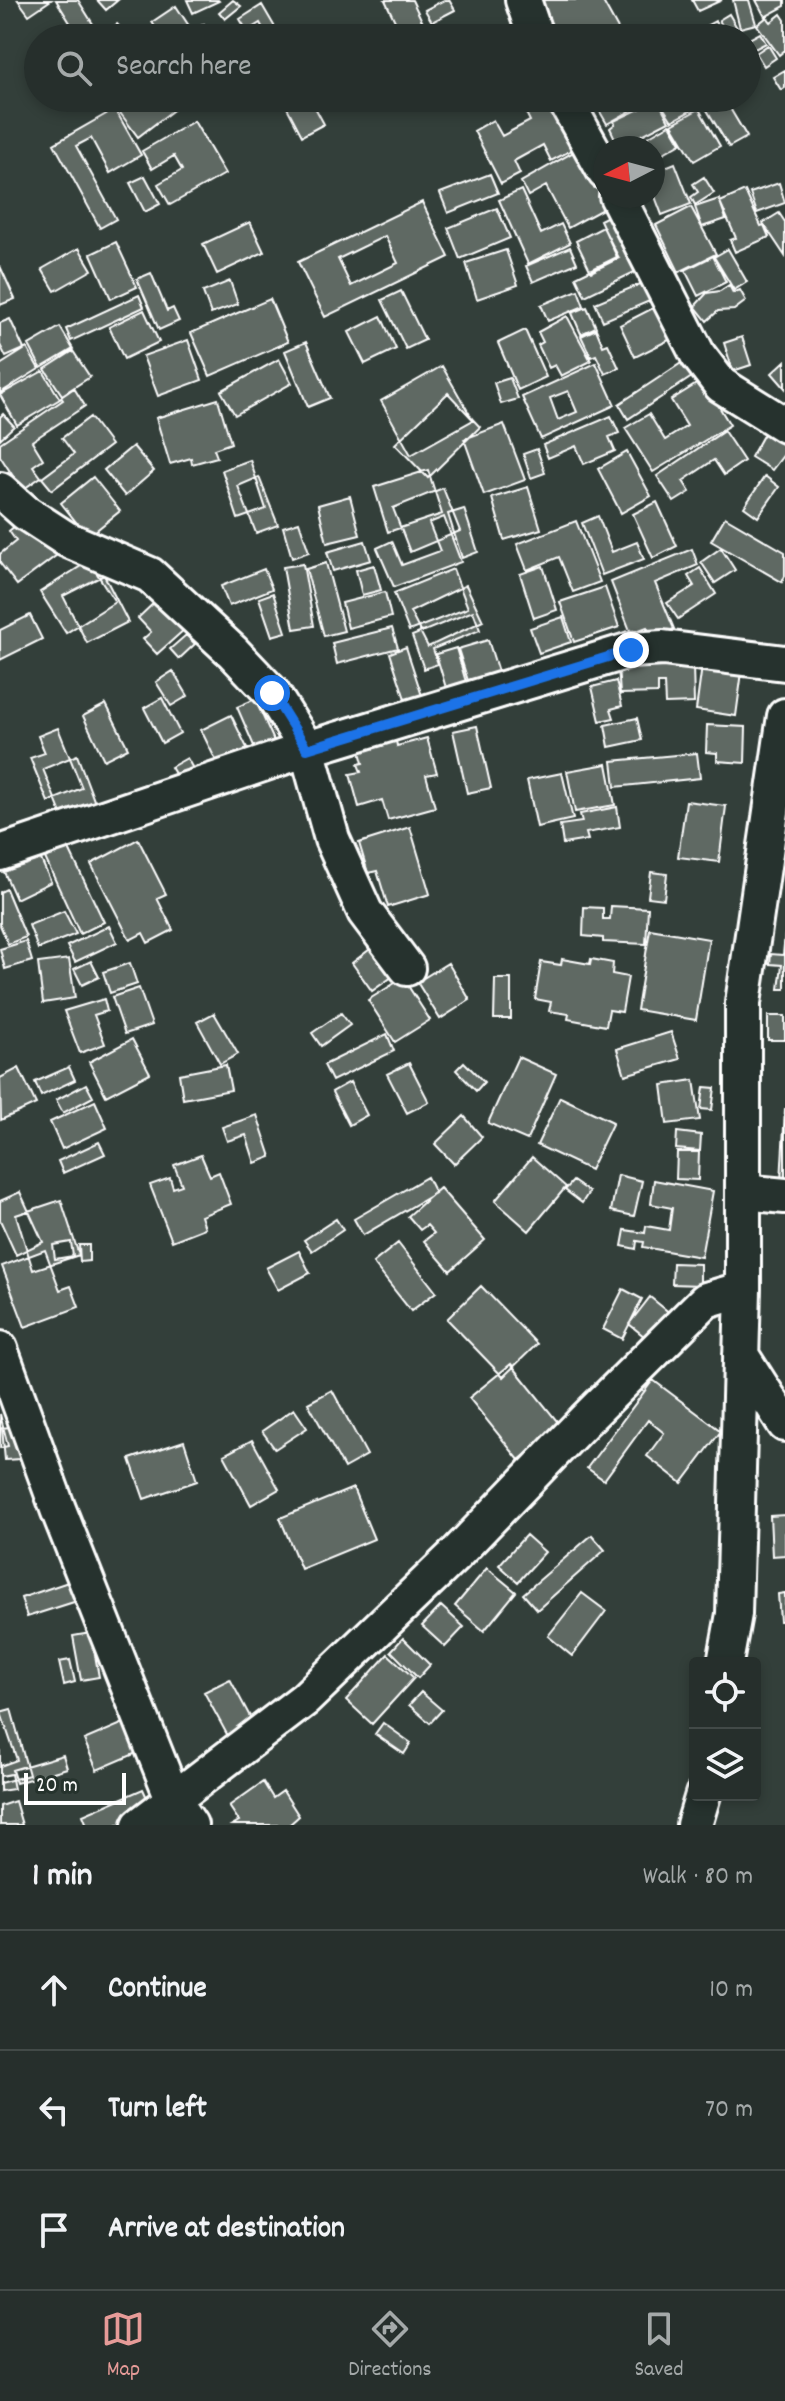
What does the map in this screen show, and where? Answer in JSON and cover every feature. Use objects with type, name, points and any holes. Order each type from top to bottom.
[{"type":"street","points":[[523,0],[531,24]]},
{"type":"street","points":[[572,112],[593,150]]},
{"type":"street","points":[[623,208],[698,355],[721,385],[785,425]]},
{"type":"street","points":[[0,490],[26,513],[66,539],[150,575],[272,693],[307,749],[332,839],[365,912],[407,968]]},
{"type":"street","points":[[0,853],[307,749],[631,650],[663,648],[785,663]]},
{"type":"street","points":[[726,1657],[734,1614],[743,1289],[743,1003],[785,716]]},
{"type":"street","points":[[744,1192],[785,1196]]},
{"type":"street","points":[[140,1825],[182,1813],[456,1554],[706,1300],[743,1289]]},
{"type":"street","points":[[0,1349],[58,1509],[182,1813]]},
{"type":"street","points":[[741,1355],[785,1424]]},
{"type":"street","points":[[694,1825],[701,1801]]},
{"type":"building","points":[[18,0],[51,0],[29,15]]},
{"type":"building","points":[[56,0],[78,0],[93,24],[71,24]]},
{"type":"building","points":[[97,0],[118,0],[106,10]]},
{"type":"building","points":[[187,0],[218,0],[219,1],[193,13]]},
{"type":"building","points":[[233,0],[241,6],[225,19],[219,12]]},
{"type":"building","points":[[385,0],[412,0],[424,24],[396,24]]},
{"type":"building","points":[[449,0],[455,10],[432,22],[425,10]]},
{"type":"building","points":[[538,0],[602,0],[615,24],[551,24]]},
{"type":"building","points":[[692,0],[722,0],[698,11]]},
{"type":"building","points":[[733,0],[749,0],[756,24],[739,24]]},
{"type":"building","points":[[756,0],[785,0],[785,6],[765,17]]},
{"type":"building","points":[[262,5],[273,24],[243,24],[240,19]]},
{"type":"building","points":[[176,6],[188,24],[153,24]]},
{"type":"building","points":[[729,14],[735,24],[721,24],[719,20]]},
{"type":"building","points":[[781,14],[785,20],[785,50],[779,55],[758,24],[767,17],[771,22]]},
{"type":"building","points":[[768,45],[776,58],[764,66],[761,50]]},
{"type":"building","points":[[785,70],[785,88],[781,90],[773,77]]},
{"type":"building","points":[[110,112],[117,112],[141,155],[110,173],[91,138],[76,146],[116,219],[100,228],[54,144]]},
{"type":"building","points":[[119,112],[171,112],[138,137]]},
{"type":"building","points":[[289,112],[318,112],[324,124],[302,136]]},
{"type":"building","points":[[526,112],[566,112],[583,144],[551,161],[543,145],[514,161],[520,174],[501,184],[474,131],[493,120],[502,136],[530,121]]},
{"type":"building","points":[[600,112],[628,112],[607,124]]},
{"type":"building","points":[[633,112],[664,112],[669,121],[640,136],[614,136],[610,128],[614,121]]},
{"type":"building","points":[[666,112],[688,112],[672,121]]},
{"type":"building","points":[[694,112],[701,112],[720,146],[694,161],[672,124]]},
{"type":"building","points":[[708,112],[732,112],[747,137],[729,147]]},
{"type":"building","points":[[194,121],[225,174],[170,205],[158,184],[182,170],[174,156],[152,169],[142,151]]},
{"type":"building","points":[[670,124],[681,143],[665,152],[665,136],[650,136]]},
{"type":"building","points":[[579,149],[593,177],[593,208],[604,208],[568,228],[546,186],[528,196],[521,182]]},
{"type":"building","points":[[675,163],[691,204],[662,215],[659,208],[665,208],[665,167]]},
{"type":"building","points":[[490,174],[498,193],[448,213],[440,193]]},
{"type":"building","points":[[145,176],[160,204],[145,212],[130,183]]},
{"type":"building","points":[[704,177],[714,193],[695,205],[691,197],[698,192],[693,184]]},
{"type":"building","points":[[779,183],[785,203],[757,213],[750,193]]},
{"type":"building","points":[[521,190],[541,234],[561,224],[570,243],[528,264],[499,200]]},
{"type":"building","points":[[745,191],[769,237],[735,252],[730,240],[736,238],[720,202]]},
{"type":"building","points":[[719,199],[726,219],[702,227],[695,207]]},
{"type":"building","points":[[422,202],[449,257],[325,317],[298,262]],"holes":[[[385,236],[398,263],[351,286],[338,259]]]},
{"type":"building","points":[[691,207],[716,254],[679,272],[656,225]]},
{"type":"building","points":[[497,208],[510,238],[460,259],[448,228]]},
{"type":"building","points":[[779,213],[785,222],[785,256],[763,223]]},
{"type":"building","points":[[612,214],[647,266],[585,296],[576,277],[617,257],[600,220]]},
{"type":"building","points":[[250,222],[264,252],[217,274],[203,244]]},
{"type":"building","points":[[603,227],[619,258],[591,272],[576,241]]},
{"type":"building","points":[[116,242],[137,287],[111,299],[91,254]]},
{"type":"building","points":[[570,247],[577,263],[533,282],[526,266]]},
{"type":"building","points":[[79,248],[92,270],[55,291],[42,269]]},
{"type":"building","points":[[728,249],[747,282],[734,290],[714,257]]},
{"type":"building","points":[[506,250],[518,285],[477,299],[466,263]]},
{"type":"building","points":[[713,256],[726,282],[698,296],[685,270]]},
{"type":"building","points":[[0,266],[15,299],[0,305]]},
{"type":"building","points":[[151,273],[167,311],[173,308],[179,321],[159,330],[137,279]]},
{"type":"building","points":[[230,281],[238,304],[211,314],[203,292]]},
{"type":"building","points":[[645,282],[652,300],[603,321],[595,303]]},
{"type":"building","points":[[729,285],[733,293],[740,290],[746,301],[734,310],[718,311],[707,321],[695,306],[707,293],[720,291]]},
{"type":"building","points":[[578,290],[584,306],[548,321],[541,305]]},
{"type":"building","points":[[401,291],[425,340],[406,349],[382,300]]},
{"type":"building","points":[[139,295],[144,307],[71,341],[66,329]]},
{"type":"building","points":[[270,299],[288,342],[210,376],[191,333]]},
{"type":"building","points":[[659,305],[675,337],[635,357],[620,325]]},
{"type":"building","points":[[587,307],[596,327],[581,334],[572,313]]},
{"type":"building","points":[[144,310],[159,342],[124,359],[109,327]]},
{"type":"building","points":[[381,316],[396,349],[365,364],[349,332]]},
{"type":"building","points":[[567,316],[591,361],[561,376],[555,365],[549,368],[538,345],[543,342],[538,332]]},
{"type":"building","points":[[10,319],[24,349],[6,357],[0,345],[0,323]]},
{"type":"building","points":[[60,327],[73,349],[41,368],[29,345]]},
{"type":"building","points":[[596,329],[603,346],[608,344],[619,368],[605,374],[596,355],[591,357],[581,336]]},
{"type":"building","points":[[525,330],[546,377],[518,390],[498,343]]},
{"type":"building","points":[[742,337],[751,365],[733,371],[724,343]]},
{"type":"building","points":[[188,340],[202,380],[158,396],[143,356]]},
{"type":"building","points":[[306,342],[330,398],[308,407],[285,351]]},
{"type":"building","points":[[27,348],[39,369],[0,393],[0,365]]},
{"type":"building","points":[[73,351],[90,377],[62,395],[45,369]]},
{"type":"building","points":[[692,356],[701,371],[628,419],[619,404]]},
{"type":"building","points":[[279,359],[292,383],[235,415],[221,391]]},
{"type":"building","points":[[785,361],[785,388],[772,373]]},
{"type":"building","points":[[596,363],[615,405],[541,439],[522,397]],"holes":[[[568,391],[577,412],[558,420],[550,398]]]},
{"type":"building","points":[[442,366],[473,420],[411,455],[381,401]]},
{"type":"building","points":[[43,371],[60,399],[17,425],[0,395]]},
{"type":"building","points":[[510,378],[518,399],[501,404],[494,383]]},
{"type":"building","points":[[703,380],[730,425],[653,472],[625,428],[649,414],[665,440],[687,426],[671,400]]},
{"type":"building","points":[[74,388],[85,406],[32,441],[43,459],[33,466],[41,477],[22,490],[0,456],[0,443],[63,400],[61,397]]},
{"type":"building","points":[[448,393],[480,427],[428,478],[395,444]]},
{"type":"building","points":[[218,399],[231,443],[214,449],[217,457],[192,464],[191,458],[170,464],[156,418]]},
{"type":"building","points":[[3,414],[14,426],[0,439],[0,417]]},
{"type":"building","points":[[611,416],[619,433],[609,437],[615,451],[584,464],[576,446],[548,458],[543,445]]},
{"type":"building","points":[[90,417],[111,445],[52,490],[42,478],[74,454],[62,438]]},
{"type":"building","points":[[770,423],[785,432],[785,453],[772,470],[751,457]]},
{"type":"building","points":[[504,424],[525,480],[484,495],[464,439]]},
{"type":"building","points":[[724,431],[744,461],[724,475],[714,460],[683,481],[690,492],[674,502],[657,476]]},
{"type":"building","points":[[133,446],[154,471],[125,496],[104,470]]},
{"type":"building","points":[[537,449],[545,473],[531,478],[523,454]]},
{"type":"building","points":[[627,452],[651,496],[621,513],[598,469]]},
{"type":"building","points":[[250,460],[266,509],[238,519],[222,470]]},
{"type":"building","points":[[428,470],[442,514],[388,532],[374,487]]},
{"type":"building","points":[[765,476],[779,487],[758,517],[744,507]]},
{"type":"building","points":[[93,477],[120,511],[88,537],[61,503]]},
{"type":"building","points":[[259,477],[278,525],[256,533],[238,486]]},
{"type":"building","points":[[528,487],[541,529],[504,540],[492,498]]},
{"type":"building","points":[[443,488],[460,531],[410,552],[393,508]]},
{"type":"building","points":[[350,496],[360,535],[327,543],[318,505]]},
{"type":"building","points":[[657,502],[677,546],[653,558],[633,514]]},
{"type":"building","points":[[464,509],[478,552],[462,558],[448,514]]},
{"type":"building","points":[[27,516],[57,555],[17,585],[0,563],[0,554],[16,541],[9,531]]},
{"type":"building","points":[[598,516],[612,552],[637,542],[644,559],[602,575],[582,523]]},
{"type":"building","points":[[444,517],[461,562],[394,587],[377,548],[392,541],[402,565],[440,551],[429,523]]},
{"type":"building","points":[[725,517],[785,552],[782,582],[711,541]]},
{"type":"building","points":[[576,521],[600,582],[573,592],[559,557],[527,570],[517,544]]},
{"type":"building","points":[[299,522],[309,552],[292,558],[283,527]]},
{"type":"building","points":[[365,541],[371,560],[333,571],[327,552]]},
{"type":"building","points":[[721,548],[735,570],[715,583],[701,562]]},
{"type":"building","points":[[692,549],[698,565],[655,583],[674,629],[652,638],[647,627],[631,633],[611,582]]},
{"type":"building","points":[[89,561],[115,602],[66,633],[40,592]]},
{"type":"building","points":[[326,563],[344,631],[324,636],[306,569]]},
{"type":"building","points":[[303,564],[314,626],[294,629],[283,567]]},
{"type":"building","points":[[374,565],[381,590],[362,595],[356,570]]},
{"type":"building","points":[[543,566],[557,610],[534,618],[520,574]]},
{"type":"building","points":[[700,568],[716,594],[678,619],[667,603],[694,586],[688,576]]},
{"type":"building","points":[[264,569],[272,589],[229,606],[221,586]]},
{"type":"building","points":[[453,569],[468,608],[409,631],[394,593]]},
{"type":"building","points":[[104,575],[128,622],[87,643],[63,596]]},
{"type":"building","points":[[466,585],[483,621],[428,647],[410,612]]},
{"type":"building","points":[[605,587],[619,627],[574,642],[560,602]]},
{"type":"building","points":[[385,592],[391,617],[348,628],[342,603]]},
{"type":"building","points":[[273,593],[286,632],[272,636],[259,598]]},
{"type":"building","points":[[158,599],[185,629],[157,654],[143,639],[151,632],[138,618]]},
{"type":"building","points":[[473,611],[480,630],[433,649],[438,664],[424,669],[412,636]]},
{"type":"building","points":[[30,615],[42,639],[0,660],[0,630]]},
{"type":"building","points":[[563,617],[571,642],[539,653],[530,628]]},
{"type":"building","points":[[392,628],[398,648],[337,664],[332,643]]},
{"type":"building","points":[[186,635],[195,644],[179,659],[170,649]]},
{"type":"building","points":[[488,640],[499,675],[469,684],[458,649]]},
{"type":"building","points":[[406,647],[423,699],[407,705],[390,653]]},
{"type":"building","points":[[456,648],[466,682],[446,688],[436,654]]},
{"type":"building","points":[[693,665],[694,703],[665,704],[664,683],[658,683],[658,693],[620,694],[618,667]]},
{"type":"building","points":[[702,666],[742,672],[736,716],[696,710]]},
{"type":"building","points":[[173,671],[188,696],[171,706],[156,682]]},
{"type":"building","points":[[616,681],[622,706],[611,709],[614,718],[600,721],[592,687]]},
{"type":"building","points":[[162,698],[180,733],[162,743],[144,708]]},
{"type":"building","points":[[255,699],[276,745],[257,753],[237,707]]},
{"type":"building","points":[[106,704],[128,748],[104,760],[83,716]]},
{"type":"building","points":[[231,715],[252,758],[222,773],[201,730]]},
{"type":"building","points":[[637,718],[642,740],[609,747],[605,725]]},
{"type":"building","points":[[707,725],[746,727],[745,763],[717,761],[717,753],[706,752]]},
{"type":"building","points":[[477,726],[491,788],[467,793],[453,731]]},
{"type":"building","points":[[58,728],[82,788],[48,802],[30,758],[45,753],[38,736]]},
{"type":"building","points":[[427,738],[437,773],[426,775],[435,807],[388,820],[382,800],[359,807],[350,774],[361,772],[358,764],[363,763],[360,752],[396,741],[397,746]]},
{"type":"building","points":[[697,753],[700,778],[615,787],[612,761]]},
{"type":"building","points":[[77,755],[95,803],[62,816],[43,769]]},
{"type":"building","points":[[187,758],[197,776],[181,784],[171,767]]},
{"type":"building","points":[[607,764],[615,805],[575,812],[567,771]]},
{"type":"building","points":[[562,773],[573,819],[537,827],[527,780]]},
{"type":"building","points":[[686,801],[726,806],[719,862],[678,857]]},
{"type":"building","points":[[617,807],[620,827],[586,833],[588,840],[563,844],[560,825],[582,822],[580,814]]},
{"type":"building","points":[[410,827],[430,894],[388,907],[377,871],[368,873],[359,843]]},
{"type":"building","points":[[138,839],[166,894],[157,898],[173,930],[148,943],[143,933],[130,940],[91,864]]},
{"type":"building","points":[[68,847],[104,922],[80,934],[45,858]]},
{"type":"building","points":[[39,855],[51,882],[16,899],[4,872]]},
{"type":"building","points":[[651,872],[667,874],[664,899],[648,897]]},
{"type":"building","points":[[6,889],[26,937],[8,944],[0,925],[0,892]]},
{"type":"building","points":[[611,906],[648,908],[646,944],[603,942],[603,938],[583,936],[584,907],[603,908],[603,919],[610,919]]},
{"type":"building","points":[[64,911],[76,934],[38,949],[29,925]]},
{"type":"building","points":[[109,926],[117,942],[75,962],[67,946]]},
{"type":"building","points":[[650,929],[709,939],[696,1020],[637,1010]]},
{"type":"building","points":[[785,933],[785,989],[779,989],[782,965],[770,964],[771,954],[783,955]]},
{"type":"building","points":[[26,941],[32,961],[5,969],[0,949]]},
{"type":"building","points":[[378,943],[399,972],[372,991],[352,963]]},
{"type":"building","points":[[69,959],[75,998],[43,1003],[38,963]]},
{"type":"building","points":[[562,959],[590,964],[591,959],[613,963],[612,974],[628,977],[622,1012],[609,1010],[606,1026],[568,1019],[569,1014],[549,1011],[551,1002],[535,999],[541,962],[561,965]]},
{"type":"building","points":[[91,961],[99,977],[82,985],[74,969]]},
{"type":"building","points":[[130,963],[137,984],[110,993],[103,972]]},
{"type":"building","points":[[448,963],[470,1000],[440,1019],[417,982]]},
{"type":"building","points":[[403,978],[430,1020],[395,1042],[368,1000]]},
{"type":"building","points":[[495,979],[511,979],[511,1019],[494,1019]]},
{"type":"building","points":[[139,988],[152,1025],[125,1034],[112,997]]},
{"type":"building","points":[[104,999],[107,1011],[94,1015],[105,1044],[80,1053],[64,1011]]},
{"type":"building","points":[[214,1013],[238,1054],[220,1064],[197,1022]]},
{"type":"building","points":[[341,1013],[350,1025],[321,1046],[312,1033]]},
{"type":"building","points":[[768,1016],[785,1016],[785,1040],[768,1040]]},
{"type":"building","points":[[671,1032],[680,1059],[625,1075],[617,1049]]},
{"type":"building","points":[[387,1034],[394,1051],[332,1081],[324,1065]]},
{"type":"building","points":[[132,1039],[150,1073],[106,1096],[89,1062]]},
{"type":"building","points":[[518,1057],[556,1074],[527,1140],[488,1123]]},
{"type":"building","points":[[464,1062],[484,1082],[476,1091],[456,1070]]},
{"type":"building","points":[[409,1063],[429,1102],[407,1113],[387,1074]]},
{"type":"building","points":[[226,1065],[231,1090],[183,1099],[179,1074]]},
{"type":"building","points":[[69,1067],[75,1080],[41,1096],[35,1082]]},
{"type":"building","points":[[19,1068],[36,1104],[1,1120],[0,1078]]},
{"type":"building","points":[[694,1080],[700,1120],[667,1124],[662,1085]]},
{"type":"building","points":[[350,1082],[367,1115],[349,1125],[332,1092]]},
{"type":"building","points":[[86,1084],[93,1097],[63,1113],[56,1100]]},
{"type":"building","points":[[704,1087],[715,1088],[712,1110],[701,1109]]},
{"type":"building","points":[[560,1097],[613,1122],[590,1170],[537,1145]]},
{"type":"building","points":[[95,1101],[107,1128],[62,1149],[50,1122]]},
{"type":"building","points":[[785,1108],[785,1182],[781,1182]]},
{"type":"building","points":[[257,1115],[271,1157],[255,1163],[246,1135],[227,1141],[222,1127]]},
{"type":"building","points":[[464,1116],[482,1137],[454,1164],[435,1144]]},
{"type":"building","points":[[677,1132],[701,1135],[700,1151],[676,1149]]},
{"type":"building","points":[[99,1142],[105,1154],[63,1173],[58,1161]]},
{"type":"building","points":[[677,1152],[699,1152],[698,1180],[676,1179]]},
{"type":"building","points":[[201,1155],[210,1176],[219,1172],[231,1204],[201,1216],[205,1228],[172,1241],[150,1185],[170,1178],[173,1188],[182,1185],[174,1165]]},
{"type":"building","points":[[532,1157],[566,1187],[529,1231],[495,1201]]},
{"type":"building","points":[[618,1175],[642,1181],[634,1216],[611,1211]]},
{"type":"building","points":[[427,1177],[435,1193],[363,1235],[354,1219]]},
{"type":"building","points":[[654,1180],[713,1191],[701,1257],[643,1247],[644,1242],[637,1241],[636,1249],[622,1246],[625,1230],[645,1233],[646,1226],[669,1230],[672,1208],[651,1204]]},
{"type":"building","points":[[573,1181],[589,1192],[582,1203],[565,1190]]},
{"type":"building","points":[[440,1188],[485,1240],[450,1271],[424,1241],[434,1233],[427,1225],[420,1230],[408,1216]]},
{"type":"building","points":[[20,1192],[43,1242],[16,1255],[0,1220],[0,1201]]},
{"type":"building","points":[[61,1200],[79,1255],[33,1270],[16,1215]]},
{"type":"building","points":[[336,1219],[343,1230],[312,1251],[304,1240]]},
{"type":"building","points":[[71,1242],[73,1256],[55,1259],[53,1245]]},
{"type":"building","points":[[398,1243],[436,1292],[411,1311],[373,1263]]},
{"type":"building","points":[[79,1245],[89,1245],[89,1261],[80,1262]]},
{"type":"building","points":[[45,1250],[60,1290],[71,1286],[79,1307],[25,1327],[2,1266]]},
{"type":"building","points":[[299,1251],[310,1273],[278,1290],[266,1268]]},
{"type":"building","points":[[673,1263],[700,1264],[700,1285],[672,1284]]},
{"type":"building","points":[[481,1286],[537,1344],[503,1377],[447,1319]]},
{"type":"building","points":[[623,1289],[642,1299],[622,1339],[603,1329]]},
{"type":"building","points":[[650,1297],[671,1314],[650,1341],[629,1324]]},
{"type":"building","points":[[511,1364],[561,1426],[519,1460],[469,1398]]},
{"type":"building","points":[[653,1380],[721,1431],[682,1483],[647,1456],[664,1433],[648,1420],[604,1480],[587,1468]]},
{"type":"building","points":[[332,1390],[367,1455],[344,1468],[308,1403]]},
{"type":"building","points":[[294,1409],[307,1428],[275,1449],[262,1431]]},
{"type":"building","points":[[0,1414],[8,1446],[0,1448]]},
{"type":"building","points":[[16,1426],[20,1459],[5,1460],[2,1428]]},
{"type":"building","points":[[252,1440],[279,1489],[251,1505],[224,1455]]},
{"type":"building","points":[[184,1441],[197,1481],[144,1499],[130,1459]]},
{"type":"building","points":[[353,1488],[374,1539],[301,1569],[280,1518]]},
{"type":"building","points":[[785,1515],[785,1555],[772,1556],[770,1516]]},
{"type":"building","points":[[526,1535],[545,1552],[518,1582],[499,1565]]},
{"type":"building","points":[[592,1535],[605,1550],[537,1610],[523,1594]]},
{"type":"building","points":[[487,1568],[516,1592],[484,1631],[455,1606]]},
{"type":"building","points":[[71,1581],[77,1601],[27,1617],[21,1598]]},
{"type":"building","points":[[582,1593],[606,1611],[572,1656],[548,1636]]},
{"type":"building","points":[[785,1593],[785,1621],[780,1621],[778,1594]]},
{"type":"building","points":[[441,1606],[464,1627],[445,1647],[422,1626]]},
{"type":"building","points":[[91,1633],[99,1677],[81,1680],[73,1636]]},
{"type":"building","points":[[403,1638],[430,1665],[418,1678],[391,1651]]},
{"type":"building","points":[[388,1654],[414,1678],[372,1724],[346,1700]]},
{"type":"building","points":[[70,1660],[75,1682],[64,1685],[59,1662]]},
{"type":"building","points":[[230,1679],[255,1726],[230,1740],[204,1692]]},
{"type":"building","points":[[421,1692],[442,1710],[430,1723],[409,1705]]},
{"type":"building","points":[[11,1709],[29,1775],[0,1783],[0,1712]]},
{"type":"building","points":[[0,1710],[17,1760],[0,1766]]},
{"type":"building","points":[[126,1722],[139,1752],[97,1770],[84,1740]]},
{"type":"building","points":[[383,1723],[411,1743],[404,1754],[375,1734]]},
{"type":"building","points":[[63,1755],[67,1768],[16,1783],[12,1770]]},
{"type":"building","points":[[11,1774],[14,1789],[0,1791],[0,1776]]},
{"type":"building","points":[[263,1782],[273,1798],[283,1791],[299,1816],[289,1825],[232,1825],[239,1821],[229,1806]]},
{"type":"building","points":[[143,1789],[153,1811],[122,1825],[87,1825],[83,1815]]},
{"type":"building","points":[[15,1801],[22,1825],[0,1825],[0,1806]]},
{"type":"route","points":[[272,693],[307,749],[631,650]]}]
